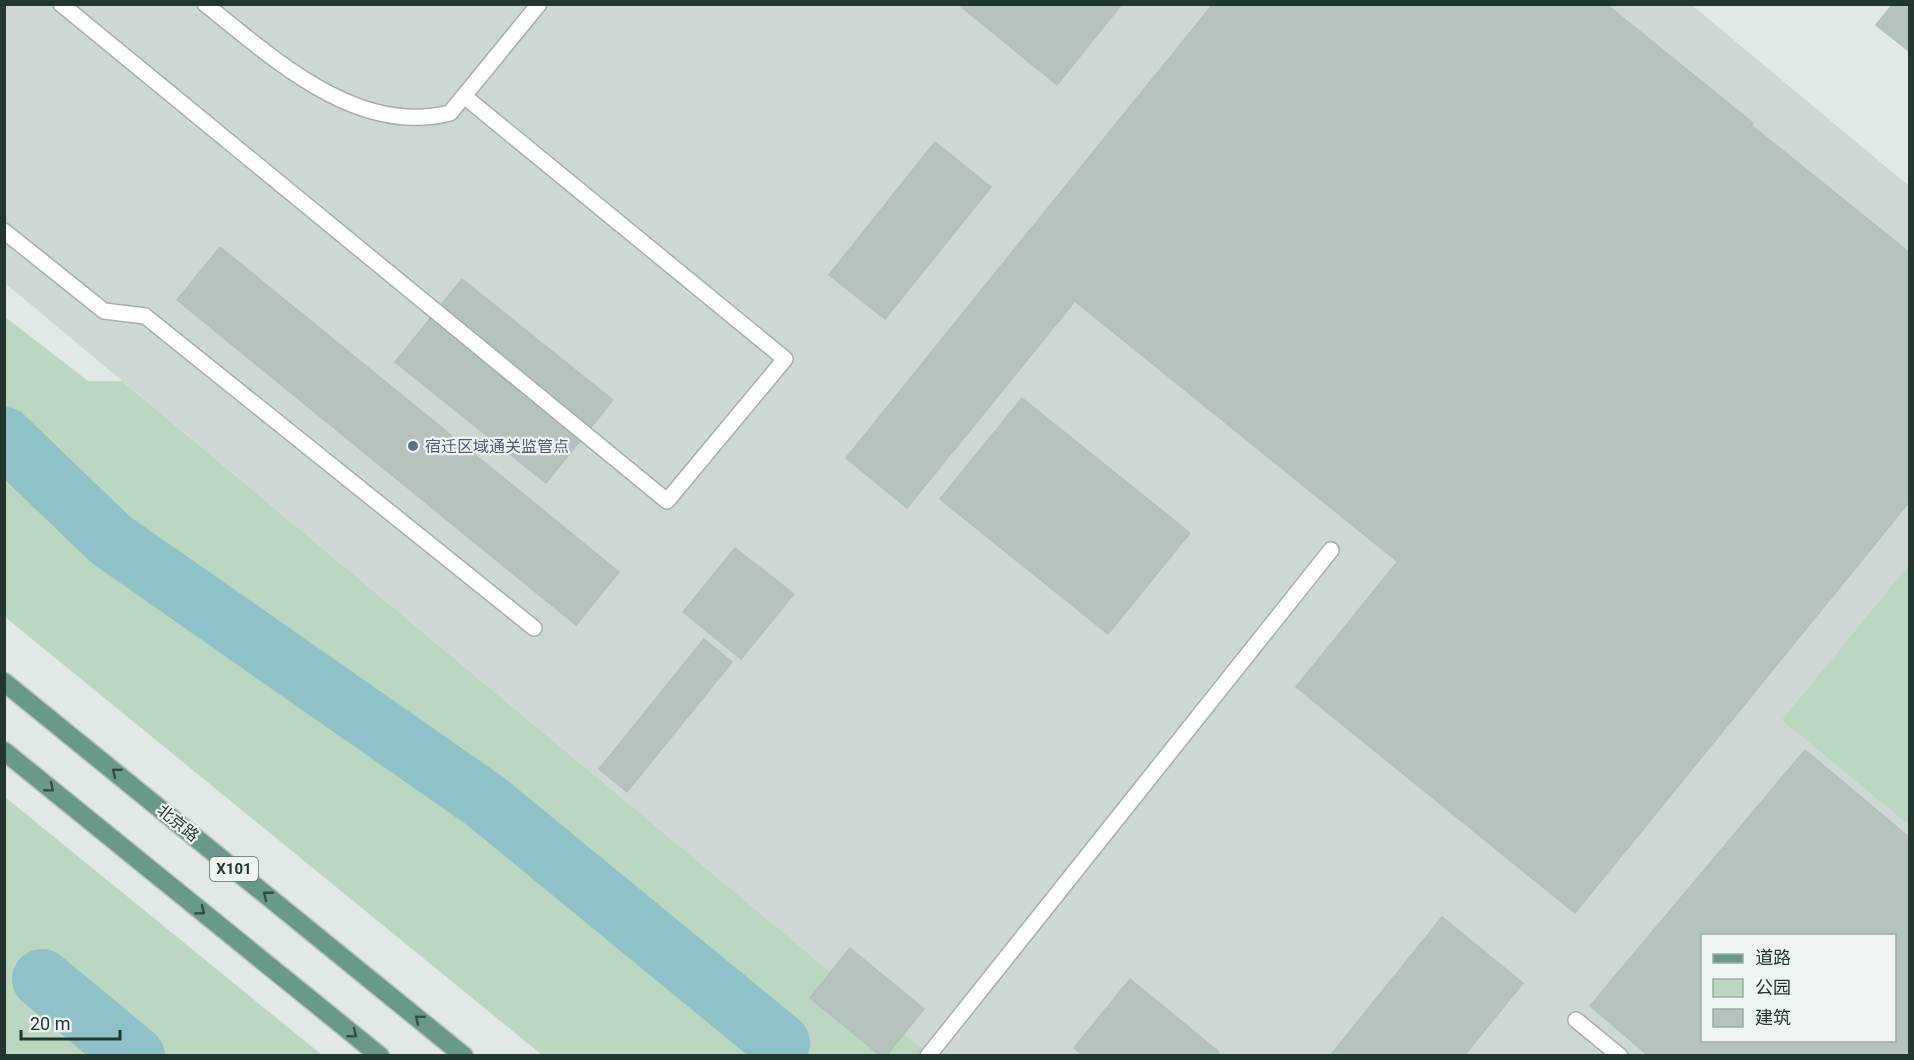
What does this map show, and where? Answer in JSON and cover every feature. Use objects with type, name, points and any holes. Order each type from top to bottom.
[{"type":"main road","name":"北京路","points":[[4,682],[464,1056]]},
{"type":"main road","points":[[4,751],[380,1056]]},
{"type":"lane","points":[[61,4],[667,501],[785,359],[464,96]]},
{"type":"lane","points":[[206,4],[294,74],[350,103],[391,117],[428,118],[450,113],[539,4]]},
{"type":"lane","points":[[4,231],[104,311],[145,316],[534,628]]},
{"type":"lane","points":[[928,1056],[1331,550]]},
{"type":"lane","points":[[1576,1020],[1620,1056]]},
{"type":"shaded area","points":[[4,5],[1692,5],[1909,186],[1909,1055],[930,1055],[5,283]]},
{"type":"green space","points":[[4,316],[88,381],[122,381],[930,1055],[542,1055],[5,617]]},
{"type":"green space","points":[[1909,565],[1909,825],[1782,720]]},
{"type":"green space","points":[[5,797],[322,1055],[5,1055]]},
{"type":"building","points":[[958,4],[1122,4],[1057,85]]},
{"type":"building","points":[[1213,4],[1606,4],[1753,123],[1398,562],[1013,251]]},
{"type":"building","points":[[1893,4],[1910,4],[1910,52],[1876,25]]},
{"type":"building","points":[[1751,125],[1910,253],[1910,501],[1575,913],[1296,687]]},
{"type":"building","points":[[935,142],[991,187],[885,319],[829,275]]},
{"type":"building","points":[[220,247],[619,572],[576,625],[177,300]]},
{"type":"building","points":[[1013,251],[1075,301],[907,508],[846,458]]},
{"type":"building","points":[[462,279],[613,400],[546,483],[395,362]]},
{"type":"building","points":[[1022,398],[1190,533],[1108,634],[940,499]]},
{"type":"building","points":[[735,548],[794,594],[741,659],[683,612]]},
{"type":"building","points":[[704,639],[732,662],[627,792],[599,769]]},
{"type":"building","points":[[1805,750],[1910,838],[1910,1056],[1649,1056],[1590,1006]]},
{"type":"building","points":[[1442,917],[1523,983],[1464,1056],[1330,1056]]},
{"type":"building","points":[[850,948],[924,1009],[886,1056],[881,1056],[810,998]]},
{"type":"building","points":[[1130,979],[1219,1052],[1216,1056],[1084,1056],[1074,1048]]},
{"type":"waterway","points":[[4,437],[111,540],[485,801],[780,1043]]},
{"type":"waterway","points":[[42,979],[135,1056]]},
{"type":"place","name":"宿迁区域通关监管点","points":[[413,446]]}]
